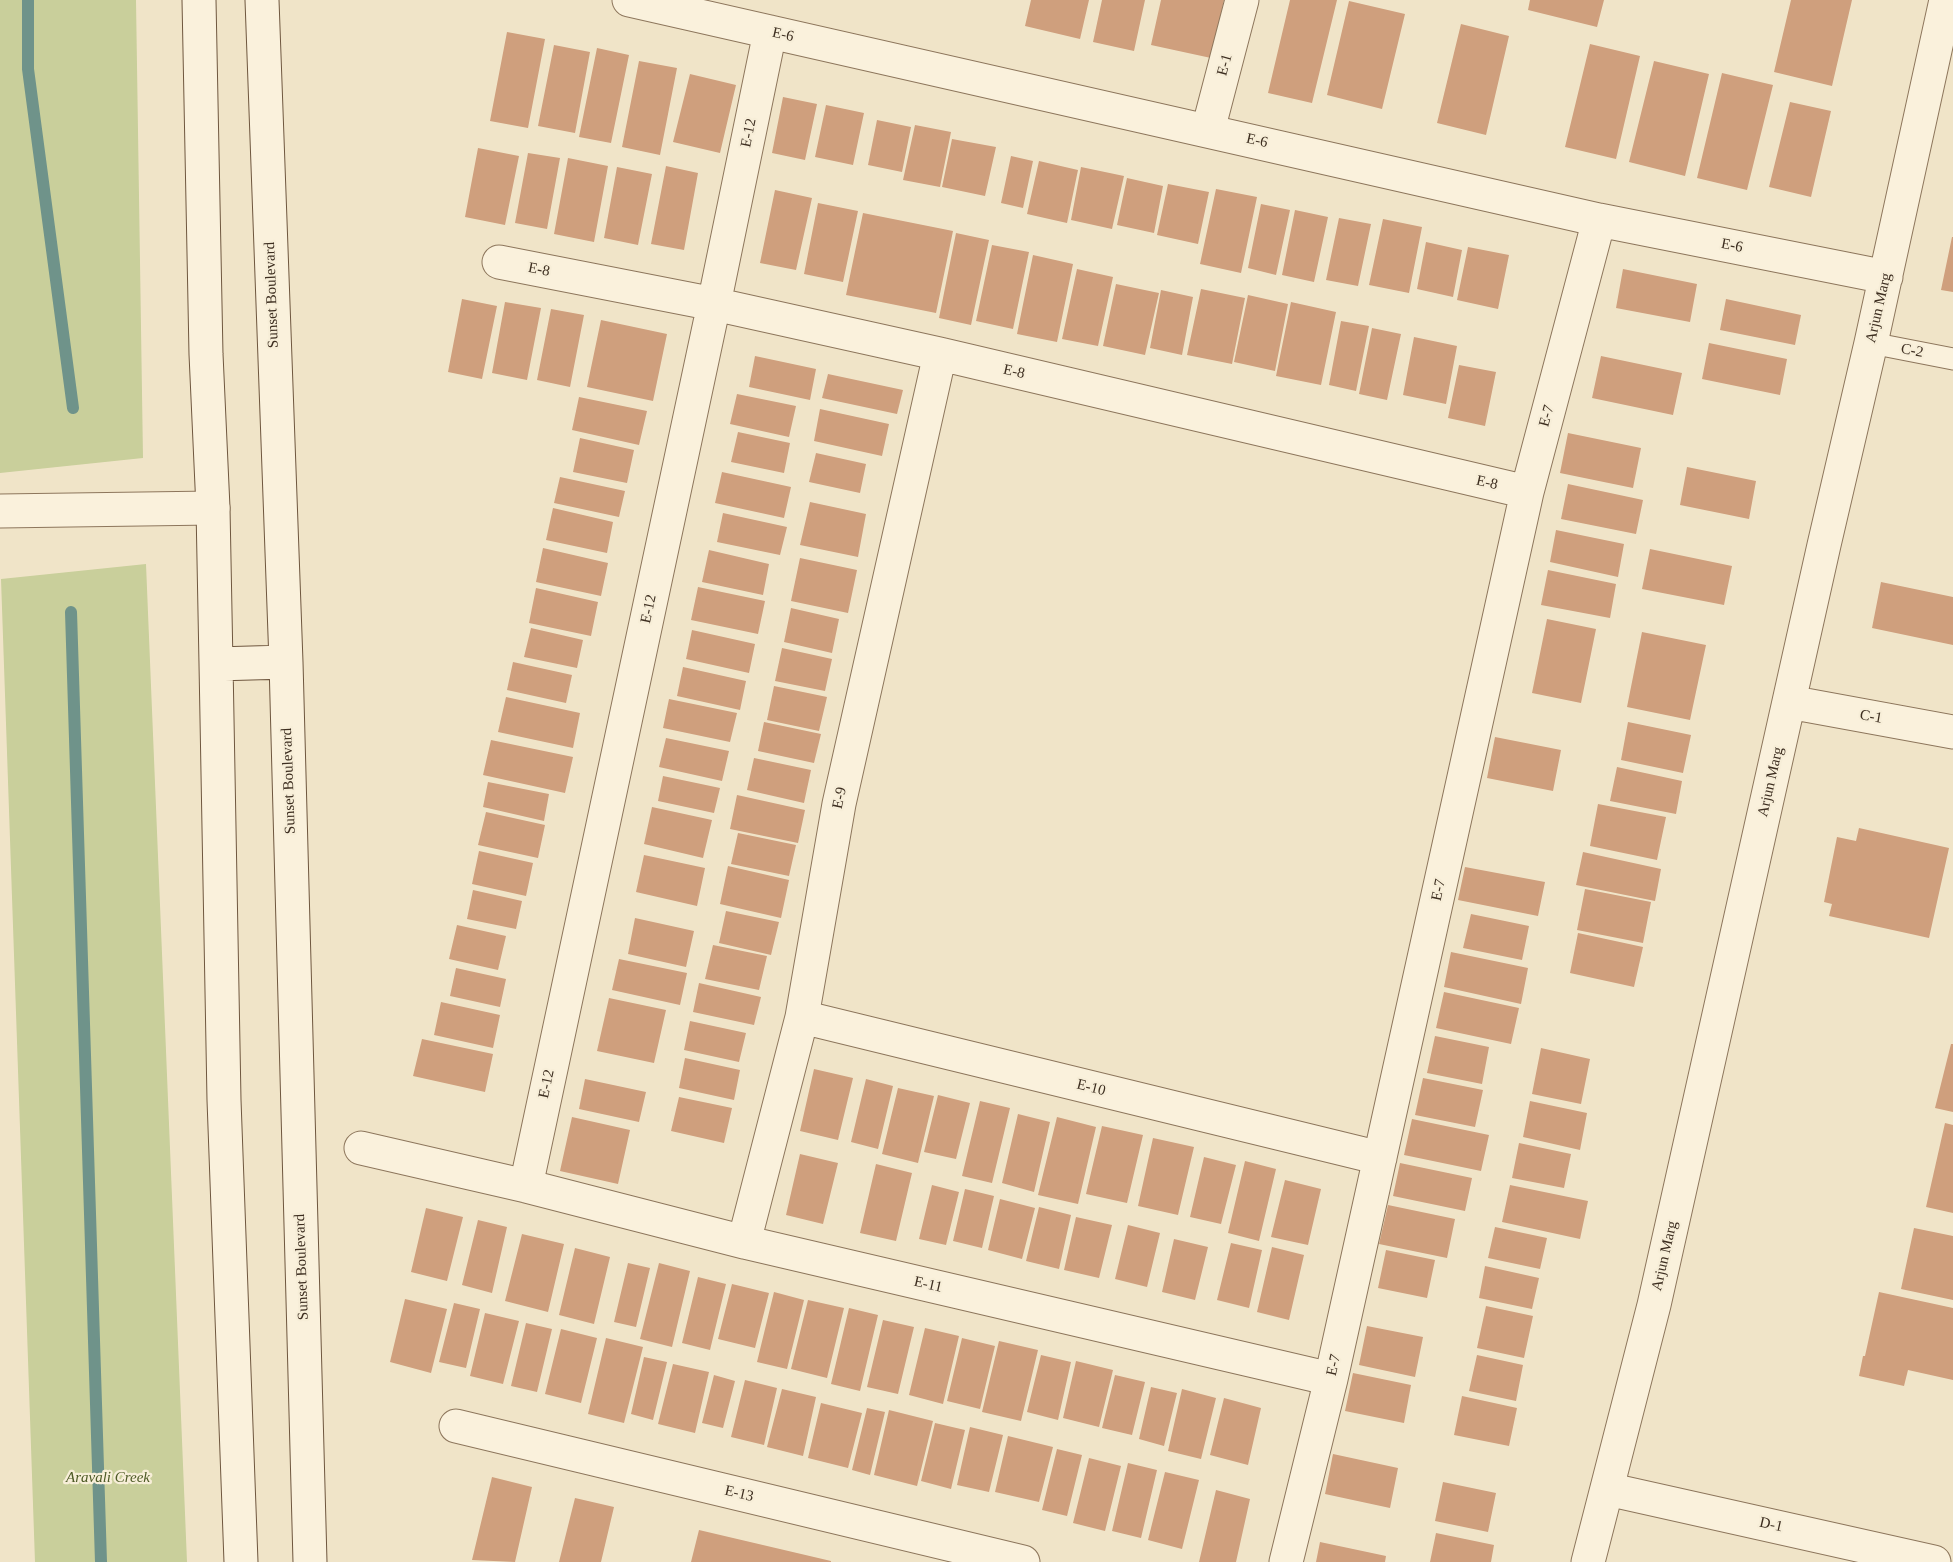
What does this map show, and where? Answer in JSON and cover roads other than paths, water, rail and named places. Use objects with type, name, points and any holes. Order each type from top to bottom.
[{"type":"street","points":[[199,0],[206,354],[213,508],[224,1100],[242,1562]]},
{"type":"street","name":"Sunset Boulevard","points":[[262,0],[286,662],[310,1562]]},
{"type":"street","name":"E-6","points":[[630,0],[1599,220],[1886,277]]},
{"type":"street","name":"E-1","points":[[1208,130],[1242,0]]},
{"type":"street","name":"Arjun Marg","points":[[1588,1562],[1654,1305],[1886,277],[1946,0]]},
{"type":"street","name":"E-12","points":[[526,1186],[770,32]]},
{"type":"street","name":"E-7","points":[[1286,1562],[1331,1378],[1527,492],[1599,220]]},
{"type":"street","name":"E-8","points":[[499,262],[714,304],[939,354],[1527,492]]},
{"type":"street","name":"E-9","points":[[744,1242],[802,1017],[839,804],[939,354]]},
{"type":"street","points":[[0,511],[213,508]]},
{"type":"street","points":[[216,664],[286,662]]},
{"type":"street","name":"C-1","points":[[1789,702],[1953,732]]},
{"type":"street","name":"E-10","points":[[802,1017],[1380,1158]]},
{"type":"street","name":"E-11","points":[[361,1148],[526,1186],[744,1242],[1331,1378]]},
{"type":"street","name":"E-13","points":[[456,1426],[1023,1562]]},
{"type":"street","name":"D-1","points":[[1607,1489],[1904,1558],[1934,1562]]},
{"type":"lane","name":"C-2","points":[[1871,343],[1953,359]]},
{"type":"waterway","points":[[28,0],[28,69],[73,408]]},
{"type":"waterway","points":[[71,612],[101,1562]]},
{"type":"park label","name":"Aravali Creek","points":[[108,1478]]}]
